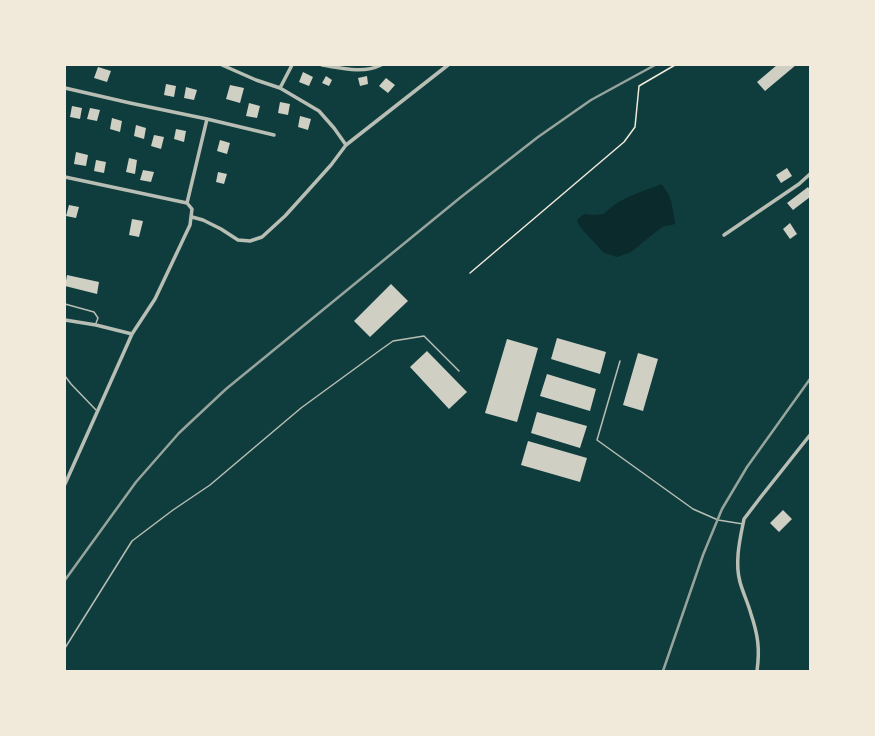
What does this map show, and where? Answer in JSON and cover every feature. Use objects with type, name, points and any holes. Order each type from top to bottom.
[{"type":"street","points":[[222,65],[256,80],[280,88],[319,111],[346,145]]},
{"type":"street","points":[[280,88],[292,65]]},
{"type":"street","points":[[322,65],[346,69],[364,69],[381,65]]},
{"type":"street","points":[[192,217],[203,220],[221,229],[238,240],[250,241],[262,237],[285,216],[331,165],[346,145],[448,65]]},
{"type":"street","points":[[65,88],[123,102],[207,119],[274,136]]},
{"type":"street","points":[[187,203],[207,119]]},
{"type":"street","points":[[724,235],[799,184],[810,174]]},
{"type":"street","points":[[65,176],[187,203],[192,209],[190,225],[156,300],[132,334],[65,484]]},
{"type":"street","points":[[65,320],[96,325],[132,334]]},
{"type":"street","points":[[757,671],[759,652],[757,635],[752,614],[740,582],[738,561],[744,519],[810,435]]},
{"type":"lane","points":[[65,304],[94,312],[98,318],[96,325]]},
{"type":"lane","points":[[65,648],[132,541],[173,510],[210,486],[301,408],[393,341],[424,336],[459,371]]},
{"type":"lane","points":[[620,361],[597,440],[693,509],[718,520],[743,524]]},
{"type":"lane","points":[[65,376],[70,384],[98,412]]},
{"type":"path","points":[[470,272],[624,142],[635,127],[639,86],[675,65]]},
{"type":"water","points":[[661,184],[665,188],[670,198],[675,224],[662,227],[631,252],[617,257],[604,253],[580,227],[577,220],[584,214],[604,214],[624,199]]},
{"type":"building","points":[[777,65],[796,65],[765,91],[757,82]]},
{"type":"building","points":[[98,67],[111,71],[107,82],[94,78]]},
{"type":"building","points":[[303,72],[313,77],[309,86],[299,82]]},
{"type":"building","points":[[326,76],[332,80],[329,86],[322,83]]},
{"type":"building","points":[[367,76],[368,84],[360,86],[358,78]]},
{"type":"building","points":[[386,78],[395,85],[388,93],[379,86]]},
{"type":"building","points":[[166,84],[176,86],[174,97],[164,95]]},
{"type":"building","points":[[230,85],[244,88],[240,103],[226,99]]},
{"type":"building","points":[[186,87],[197,90],[194,100],[184,98]]},
{"type":"building","points":[[280,102],[290,104],[288,115],[278,113]]},
{"type":"building","points":[[249,103],[260,106],[257,118],[246,116]]},
{"type":"building","points":[[72,106],[82,108],[80,119],[70,117]]},
{"type":"building","points":[[90,108],[100,110],[97,121],[87,119]]},
{"type":"building","points":[[300,116],[311,119],[308,130],[298,127]]},
{"type":"building","points":[[112,118],[122,121],[120,132],[110,129]]},
{"type":"building","points":[[136,125],[146,128],[144,139],[134,136]]},
{"type":"building","points":[[176,129],[186,131],[184,142],[174,139]]},
{"type":"building","points":[[154,135],[164,137],[161,149],[151,146]]},
{"type":"building","points":[[220,140],[230,143],[227,154],[217,151]]},
{"type":"building","points":[[76,152],[88,155],[86,166],[74,164]]},
{"type":"building","points":[[129,158],[137,160],[135,174],[126,172]]},
{"type":"building","points":[[96,160],[106,162],[104,173],[94,171]]},
{"type":"building","points":[[787,168],[792,176],[781,183],[776,175]]},
{"type":"building","points":[[143,170],[154,172],[151,182],[140,180]]},
{"type":"building","points":[[218,172],[227,174],[224,184],[216,182]]},
{"type":"building","points":[[808,187],[810,190],[810,197],[793,210],[787,203]]},
{"type":"building","points":[[69,205],[79,207],[76,218],[66,216]]},
{"type":"building","points":[[132,219],[143,221],[139,237],[129,235]]},
{"type":"building","points":[[790,223],[797,234],[790,239],[783,229]]},
{"type":"building","points":[[67,275],[99,282],[97,294],[65,286]]},
{"type":"building","points":[[391,284],[408,301],[370,337],[354,321]]},
{"type":"building","points":[[557,338],[606,352],[600,374],[551,359]]},
{"type":"building","points":[[507,339],[538,348],[517,422],[485,413]]},
{"type":"building","points":[[427,351],[467,392],[449,409],[410,367]]},
{"type":"building","points":[[638,353],[658,359],[643,411],[623,405]]},
{"type":"building","points":[[547,374],[596,389],[590,411],[540,396]]},
{"type":"building","points":[[537,412],[587,426],[580,448],[531,433]]},
{"type":"building","points":[[528,441],[587,458],[580,482],[521,465]]},
{"type":"building","points":[[783,510],[792,519],[779,532],[770,523]]},
{"type":"railway","points":[[65,580],[136,482],[179,433],[226,389],[461,197],[538,137],[591,100],[655,65]]},
{"type":"railway","points":[[663,671],[703,555],[722,509],[747,467],[810,379]]}]
